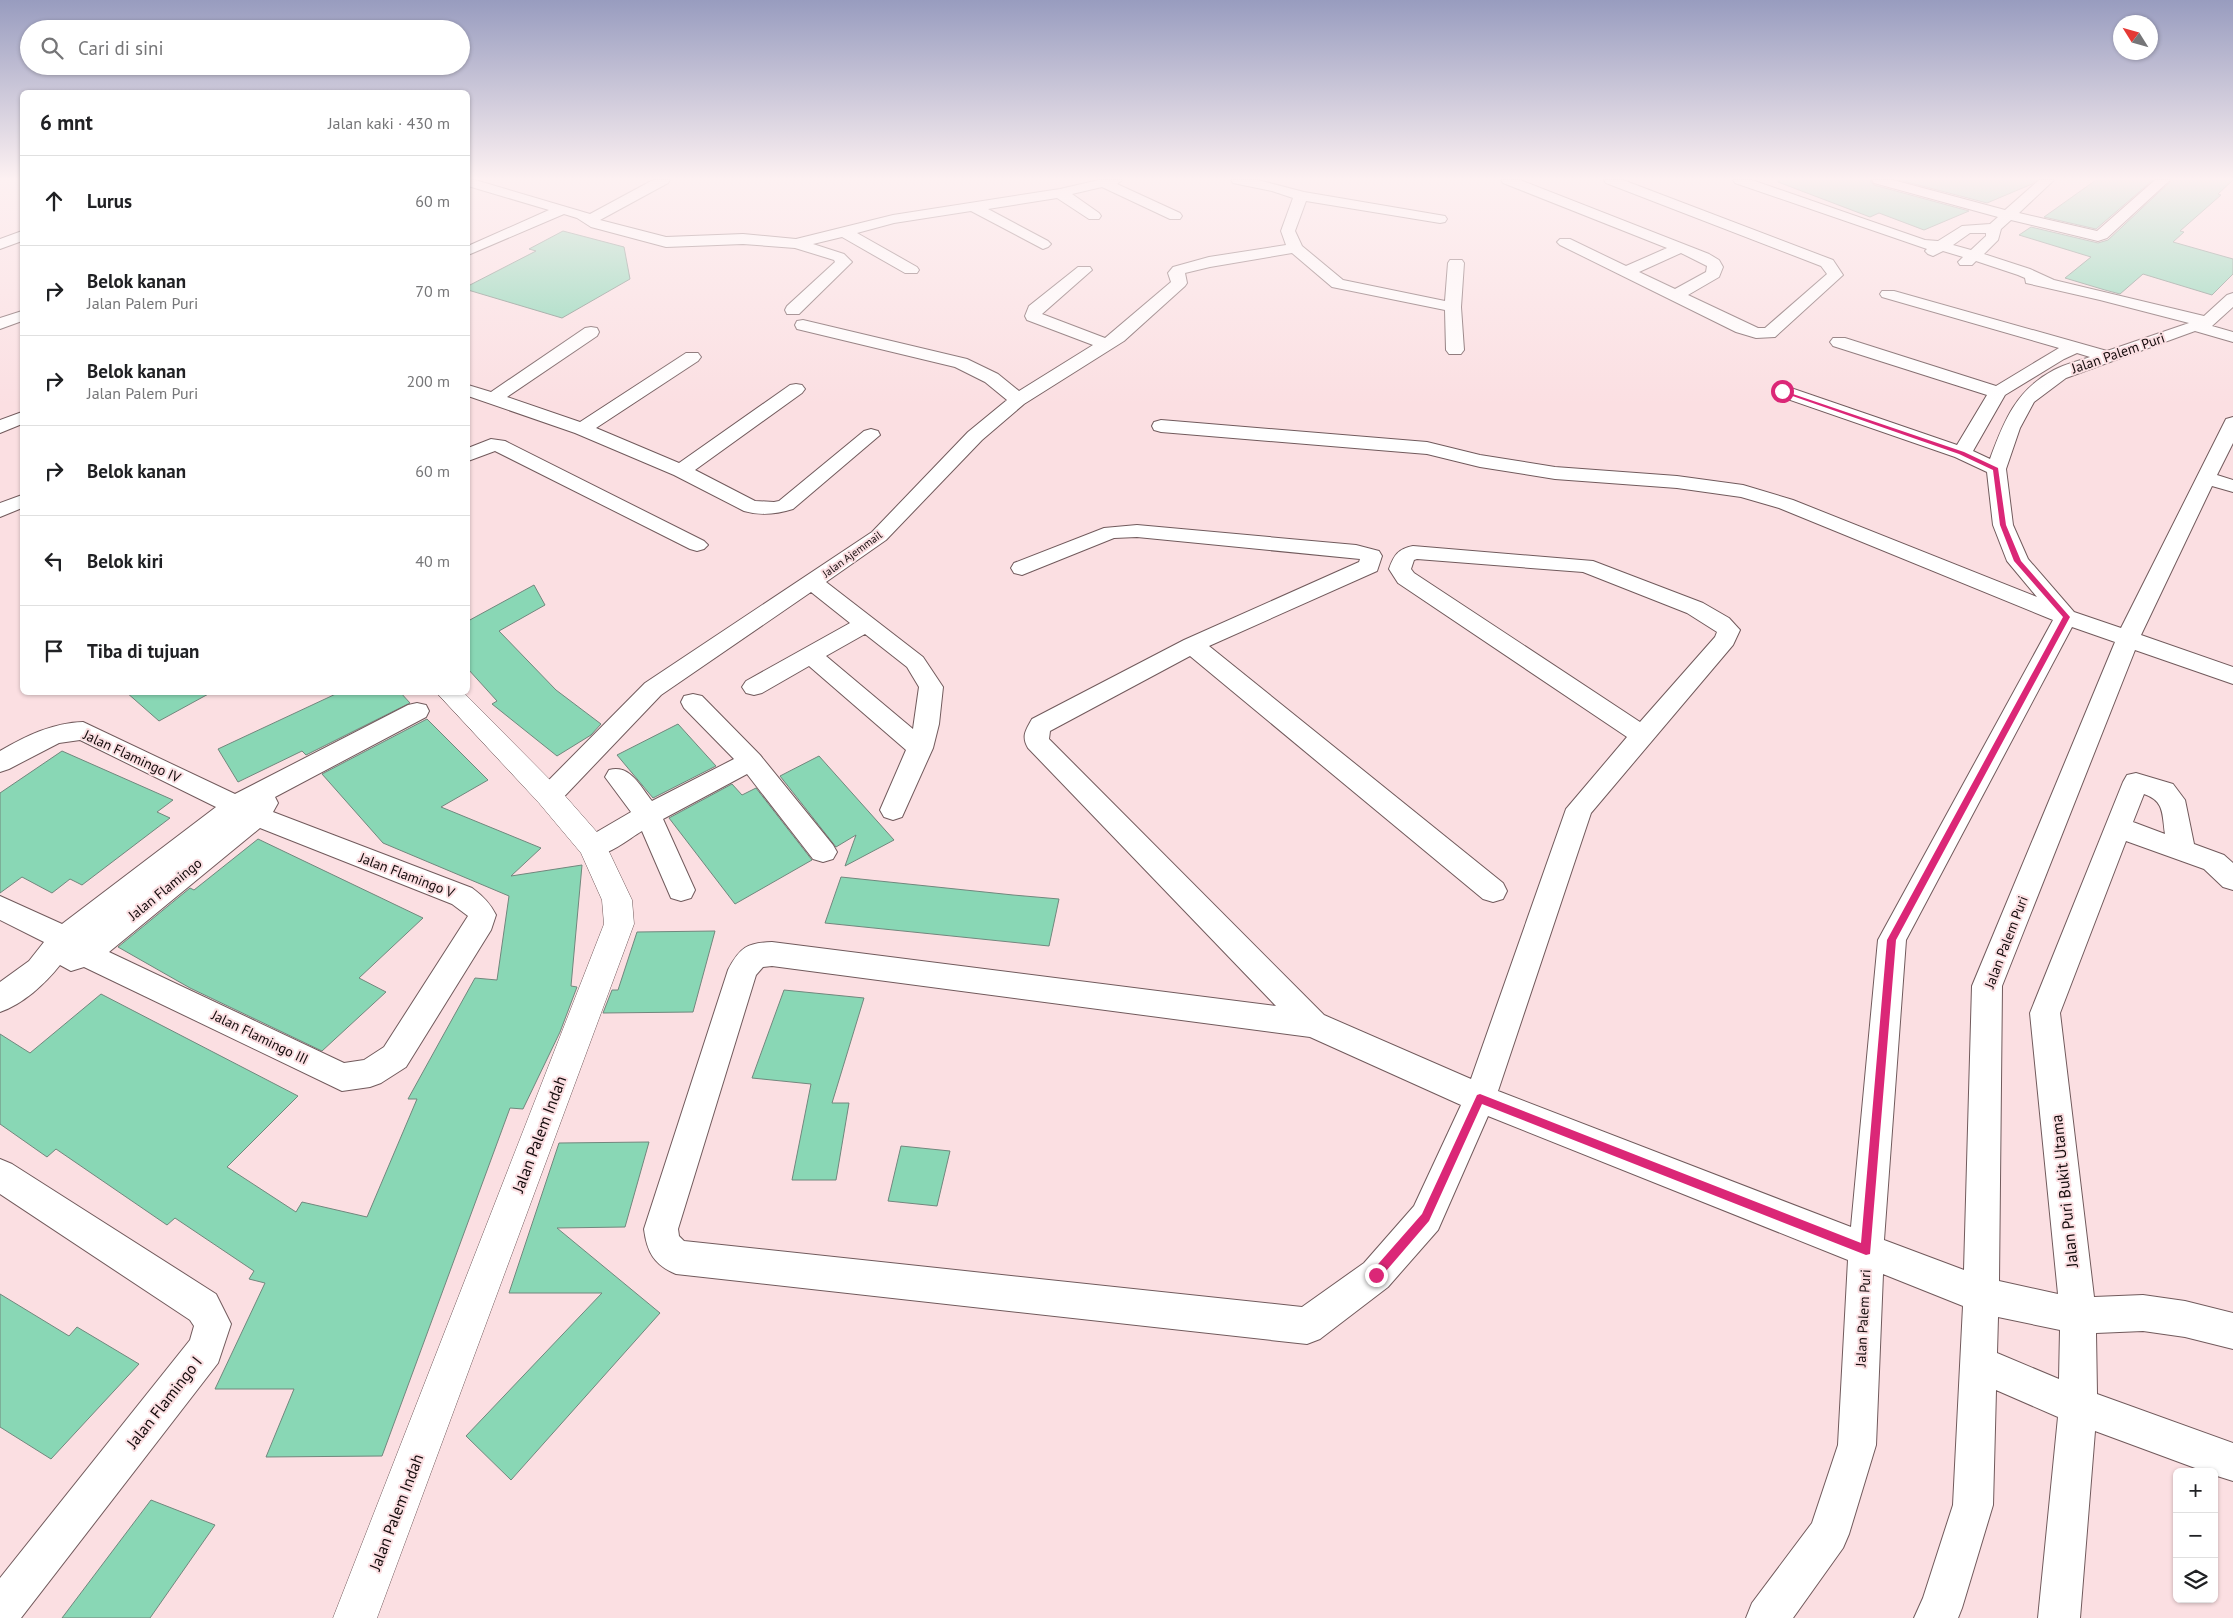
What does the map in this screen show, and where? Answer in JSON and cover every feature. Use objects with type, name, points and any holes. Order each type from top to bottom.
[{"type":"street","points":[[793,310],[844,262],[834,256]]},
{"type":"street","points":[[886,256],[911,270]]},
{"type":"street","name":"Jalan Ajemmail","points":[[549,796],[653,689],[879,536],[975,436],[1018,400],[1118,337],[1146,310],[1179,283],[1176,273],[1179,270],[1208,262],[1248,256]]},
{"type":"street","points":[[1303,256],[1338,284],[1453,307]]},
{"type":"street","points":[[1592,256],[1742,328],[1756,333],[1769,333],[1835,275],[1834,271],[1826,263],[1807,256]]},
{"type":"street","points":[[1624,272],[1662,256]]},
{"type":"street","points":[[1675,296],[1713,274],[1716,267],[1700,256]]},
{"type":"street","points":[[1961,256],[2018,278],[2048,283],[2204,322],[2233,325]]},
{"type":"street","points":[[1455,350],[1453,307],[1456,263]]},
{"type":"street","points":[[1084,270],[1036,310],[1033,316],[1106,344]]},
{"type":"street","points":[[1888,294],[2105,356]]},
{"type":"street","name":"Jalan Palem Puri","points":[[1767,1618],[1829,1534],[1857,1445],[1872,1253],[1892,940],[2066,617],[2018,561],[2003,525],[1996,469],[2011,428],[2027,399],[2060,374],[2105,356],[2124,352],[2204,322],[2233,298]]},
{"type":"street","points":[[0,324],[20,317]]},
{"type":"street","points":[[2204,322],[2233,337]]},
{"type":"street","points":[[803,325],[961,363],[985,372],[1018,400]]},
{"type":"street","points":[[492,399],[591,332]]},
{"type":"street","points":[[1839,342],[1998,392]]},
{"type":"street","points":[[1962,453],[1998,392],[2058,355],[2074,348]]},
{"type":"street","points":[[582,429],[692,357]]},
{"type":"street","points":[[681,471],[796,389]]},
{"type":"street","points":[[470,391],[582,429],[681,471],[752,507],[776,508],[786,504],[871,435]]},
{"type":"street","points":[[1782,391],[1962,453],[1996,469]]},
{"type":"street","points":[[0,427],[20,419]]},
{"type":"street","name":"Jalan Palem Puri","points":[[1935,1618],[1941,1608],[1973,1505],[1978,1363],[1974,1293],[1987,986],[2128,638],[2233,423]]},
{"type":"street","points":[[1161,426],[1427,448],[1480,461],[1555,473],[1678,482],[1743,491],[1814,514],[2066,617],[2233,676]]},
{"type":"street","points":[[470,454],[491,445],[498,445],[697,545]]},
{"type":"street","points":[[2209,472],[2233,474]]},
{"type":"street","points":[[2209,472],[2233,486]]},
{"type":"street","points":[[0,511],[20,502]]},
{"type":"street","points":[[1022,568],[1111,532],[1138,531],[1356,551],[1370,556],[1369,566],[1192,645],[1040,725],[1036,734],[1037,742],[1313,1024]]},
{"type":"street","points":[[1641,735],[1406,578],[1400,569],[1404,556],[1412,552],[1585,566],[1657,593],[1718,620],[1729,630],[1725,640],[1579,809],[1480,1098],[1426,1218],[1376,1275],[1307,1326],[676,1257],[664,1244],[661,1229],[743,970],[755,955],[772,954],[1313,1024],[1480,1098],[1974,1293],[2078,1316],[2143,1312],[2185,1319],[2233,1331]]},
{"type":"street","points":[[812,582],[915,662],[930,687],[927,724],[920,748],[893,810]]},
{"type":"street","points":[[754,687],[866,624]]},
{"type":"street","points":[[1192,645],[1493,891]]},
{"type":"street","points":[[810,655],[920,748]]},
{"type":"street","name":"Jalan Palem Indah","points":[[356,1618],[619,924],[617,900],[593,847],[549,796],[451,695]]},
{"type":"street","points":[[693,702],[751,761],[823,852]]},
{"type":"street","name":"Jalan Flamingo","points":[[0,999],[75,946],[274,787],[417,711]]},
{"type":"street","name":"Jalan Flamingo IV","points":[[0,763],[61,732],[83,731],[247,810]]},
{"type":"street","points":[[593,847],[648,815],[751,761]]},
{"type":"street","points":[[618,777],[648,815],[681,890]]},
{"type":"street","name":"Jalan Puri Bukit Utama","points":[[2059,1618],[2078,1406],[2078,1316],[2045,1013],[2136,782],[2168,794],[2172,800],[2182,850]]},
{"type":"street","name":"Jalan Flamingo V","points":[[247,810],[462,896],[476,906],[482,915],[481,922],[432,998]]},
{"type":"street","points":[[2118,826],[2214,862],[2233,879]]},
{"type":"street","points":[[0,907],[75,946]]},
{"type":"street","name":"Jalan Flamingo III","points":[[75,946],[342,1077],[370,1073],[395,1057],[432,998]]},
{"type":"street","name":"Jalan Flamingo I","points":[[0,1175],[203,1307],[213,1324],[204,1350],[0,1611]]},
{"type":"street","points":[[1978,1363],[2078,1406],[2233,1462]]},
{"type":"building","points":[[527,256],[626,256],[630,279],[562,318],[470,291],[470,285]]},
{"type":"building","points":[[2086,256],[2221,256],[2233,259],[2233,274],[2212,295],[2143,274],[2120,294],[2065,278],[2091,257]]},
{"type":"building","points":[[534,585],[545,605],[499,631],[556,690],[601,724],[591,735],[557,756],[492,704],[497,701],[470,671],[470,620]]},
{"type":"building","points":[[129,695],[207,695],[159,721]]},
{"type":"building","points":[[334,695],[403,695],[410,703],[306,755],[302,751],[238,782],[218,749]]},
{"type":"building","points":[[427,719],[488,780],[441,807],[541,848],[511,876],[582,865],[571,986],[577,987],[560,1032],[523,1109],[510,1108],[382,1456],[266,1457],[294,1389],[215,1389],[265,1283],[249,1279],[254,1271],[175,1218],[167,1225],[56,1149],[47,1157],[0,1124],[0,1034],[30,1053],[101,994],[298,1096],[227,1167],[296,1212],[302,1202],[367,1217],[417,1099],[408,1099],[475,978],[497,980],[509,896],[383,843],[322,774]]},
{"type":"building","points":[[678,724],[716,766],[653,798],[617,755]]},
{"type":"building","points":[[62,751],[173,800],[157,812],[170,818],[82,885],[70,879],[52,893],[22,877],[0,893],[0,793]]},
{"type":"building","points":[[819,756],[894,840],[845,866],[856,835],[836,847],[780,776]]},
{"type":"building","points":[[732,784],[742,795],[756,788],[812,860],[735,904],[669,818]]},
{"type":"building","points":[[258,839],[423,918],[359,978],[386,992],[322,1051],[190,988],[118,947],[190,888],[194,890]]},
{"type":"building","points":[[841,877],[1059,899],[1049,946],[825,923]]},
{"type":"building","points":[[715,931],[693,1012],[603,1013],[612,990],[618,990],[637,932]]},
{"type":"building","points":[[784,990],[864,998],[832,1103],[849,1103],[836,1180],[792,1180],[811,1084],[752,1078]]},
{"type":"building","points":[[649,1142],[625,1227],[557,1228],[660,1313],[511,1480],[466,1436],[602,1293],[509,1293],[559,1143]]},
{"type":"building","points":[[901,1146],[950,1151],[937,1206],[888,1201]]},
{"type":"building","points":[[0,1294],[69,1336],[77,1327],[139,1364],[51,1459],[0,1427]]},
{"type":"building","points":[[151,1500],[215,1525],[150,1618],[62,1618]]},
{"type":"route","points":[[1376,1275],[1426,1218],[1480,1098],[1866,1250],[1892,940],[2066,617],[2018,561],[2003,525],[1996,469],[1962,453],[1782,391]]}]
